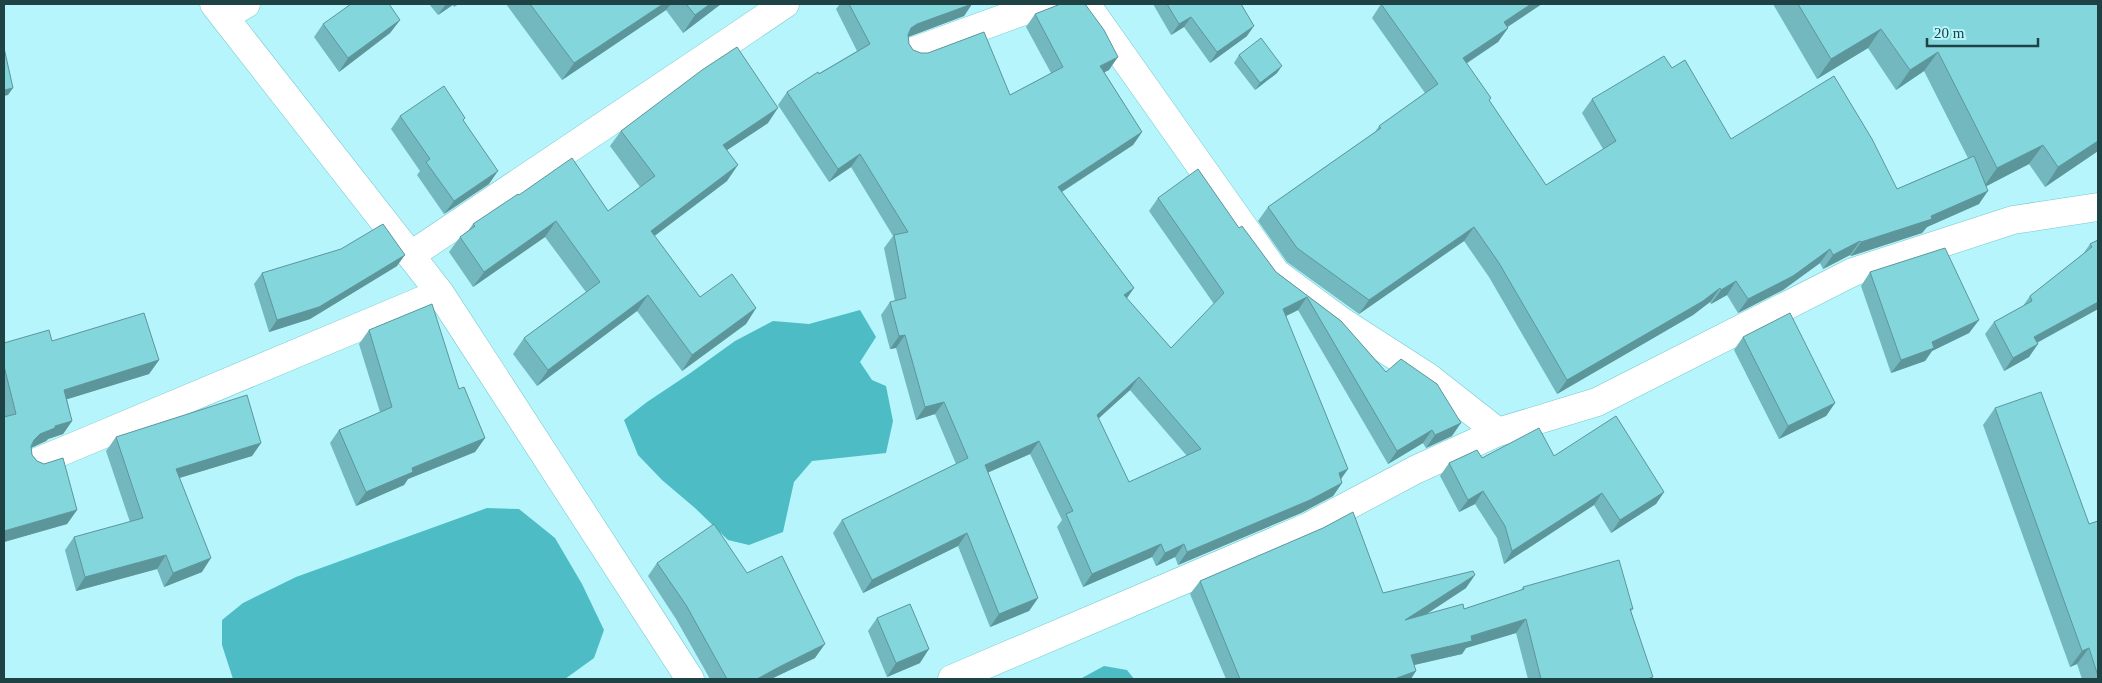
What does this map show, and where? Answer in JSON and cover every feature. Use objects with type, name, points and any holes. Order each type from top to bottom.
[{"type":"street","points":[[411,255],[785,4]]},
{"type":"street","points":[[914,50],[1043,4]]},
{"type":"street","points":[[1086,4],[1276,273],[1341,321],[1428,377],[1498,432]]},
{"type":"street","points":[[228,8],[440,293],[690,679]]},
{"type":"street","points":[[952,679],[1308,527],[1414,470],[1498,432],[1597,402],[1853,272],[2013,220],[2098,207]]},
{"type":"street","points":[[37,462],[440,293]]},
{"type":"water","points":[[860,310],[876,337],[860,362],[872,380],[886,386],[893,421],[886,453],[812,461],[794,482],[783,532],[749,545],[728,540],[662,480],[638,455],[624,420],[735,341],[773,321],[809,324]]},
{"type":"water","points":[[487,508],[519,509],[555,538],[582,584],[604,630],[594,658],[565,679],[233,679],[222,645],[222,620],[243,603],[296,577]]},
{"type":"water","points":[[1104,666],[1127,670],[1134,679],[1080,679]]},
{"type":"building","points":[[351,4],[389,4],[400,20],[348,58],[323,24]]},
{"type":"building","points":[[530,4],[663,4],[574,63]]},
{"type":"building","points":[[686,4],[710,4],[695,15]]},
{"type":"building","points":[[849,4],[972,4],[917,24],[911,28],[908,35],[909,44],[913,50],[928,53],[984,32],[1010,95],[1063,67],[1035,14],[1060,4],[1085,4],[1104,30],[1118,57],[1100,66],[1142,132],[1058,187],[1134,288],[1124,295],[1171,348],[1224,293],[1158,198],[1198,169],[1239,228],[1242,226],[1276,272],[1341,321],[1386,372],[1401,359],[1437,384],[1461,423],[1435,435],[1432,430],[1397,451],[1307,297],[1283,309],[1348,469],[1339,473],[1342,483],[1310,500],[1187,552],[1184,544],[1165,553],[1161,544],[1092,574],[1066,514],[1073,511],[1039,441],[985,465],[1038,598],[999,614],[967,533],[872,580],[842,520],[968,458],[944,402],[925,407],[905,335],[899,336],[890,302],[906,298],[894,235],[908,232],[860,154],[838,169],[787,92],[818,72],[819,74],[870,44]],"holes":[[[1139,377],[1201,449],[1129,482],[1097,415]]]},
{"type":"building","points":[[1167,4],[1241,4],[1254,26],[1217,52],[1191,17],[1179,24]]},
{"type":"building","points":[[1381,4],[1531,4],[1504,22],[1508,28],[1463,58],[1491,98],[1489,100],[1546,185],[1616,141],[1592,99],[1664,56],[1672,68],[1685,60],[1731,139],[1834,76],[1872,139],[1897,189],[1974,156],[1988,191],[1931,216],[1932,219],[1860,241],[1833,255],[1830,249],[1793,276],[1748,299],[1736,281],[1721,290],[1720,288],[1703,301],[1567,380],[1499,263],[1474,227],[1369,300],[1297,248],[1268,207],[1381,128],[1379,126],[1438,84]]},
{"type":"building","points":[[1798,4],[2098,4],[2098,141],[2058,167],[2043,145],[1997,168],[1938,52],[1910,70],[1881,29],[1831,59]]},
{"type":"building","points":[[1261,38],[1282,66],[1260,83],[1239,55]]},
{"type":"building","points":[[737,47],[778,108],[723,145],[738,165],[651,231],[700,297],[732,274],[756,308],[692,355],[648,295],[548,370],[524,338],[600,282],[556,221],[484,272],[460,237],[475,226],[473,224],[572,158],[608,211],[655,176],[621,131],[702,70]]},
{"type":"building","points":[[4,48],[13,88],[4,90]]},
{"type":"building","points":[[444,86],[465,118],[463,120],[498,171],[454,201],[426,162],[430,159],[400,116]]},
{"type":"building","points":[[383,224],[405,255],[319,307],[277,320],[262,273],[341,249]]},
{"type":"building","points":[[2098,240],[2098,302],[2034,337],[2038,344],[2013,358],[1994,322],[2032,301],[2030,296],[2092,247],[2090,244]]},
{"type":"building","points":[[1945,248],[1979,320],[1932,342],[1934,348],[1901,360],[1870,272]]},
{"type":"building","points":[[432,304],[459,389],[464,387],[485,438],[412,468],[413,472],[366,492],[339,430],[392,407],[369,330]]},
{"type":"building","points":[[144,313],[159,360],[64,390],[72,421],[55,426],[55,428],[40,434],[31,446],[32,455],[37,461],[44,464],[63,458],[77,510],[4,531],[4,417],[16,414],[4,366],[4,343],[49,330],[52,341]]},
{"type":"building","points":[[1790,313],[1835,403],[1788,426],[1743,337]]},
{"type":"building","points":[[2041,392],[2089,524],[2098,521],[2098,676],[2089,648],[2082,651],[1995,408]]},
{"type":"building","points":[[247,395],[261,443],[176,469],[211,558],[173,573],[166,555],[85,577],[74,537],[143,518],[116,437]]},
{"type":"building","points":[[1616,416],[1664,492],[1620,520],[1602,493],[1512,551],[1505,526],[1483,491],[1468,500],[1449,463],[1477,450],[1482,458],[1539,428],[1554,456]]},
{"type":"building","points":[[1353,512],[1383,593],[1473,571],[1475,575],[1405,620],[1463,604],[1464,609],[1524,589],[1523,587],[1619,560],[1633,609],[1630,609],[1653,677],[1647,679],[1541,679],[1526,619],[1471,636],[1472,641],[1411,655],[1416,671],[1398,679],[1240,679],[1200,581],[1323,528]]},
{"type":"building","points":[[714,524],[747,573],[782,556],[825,644],[757,679],[727,679],[686,605],[657,563]]},
{"type":"building","points":[[910,604],[929,649],[896,663],[877,618]]}]
